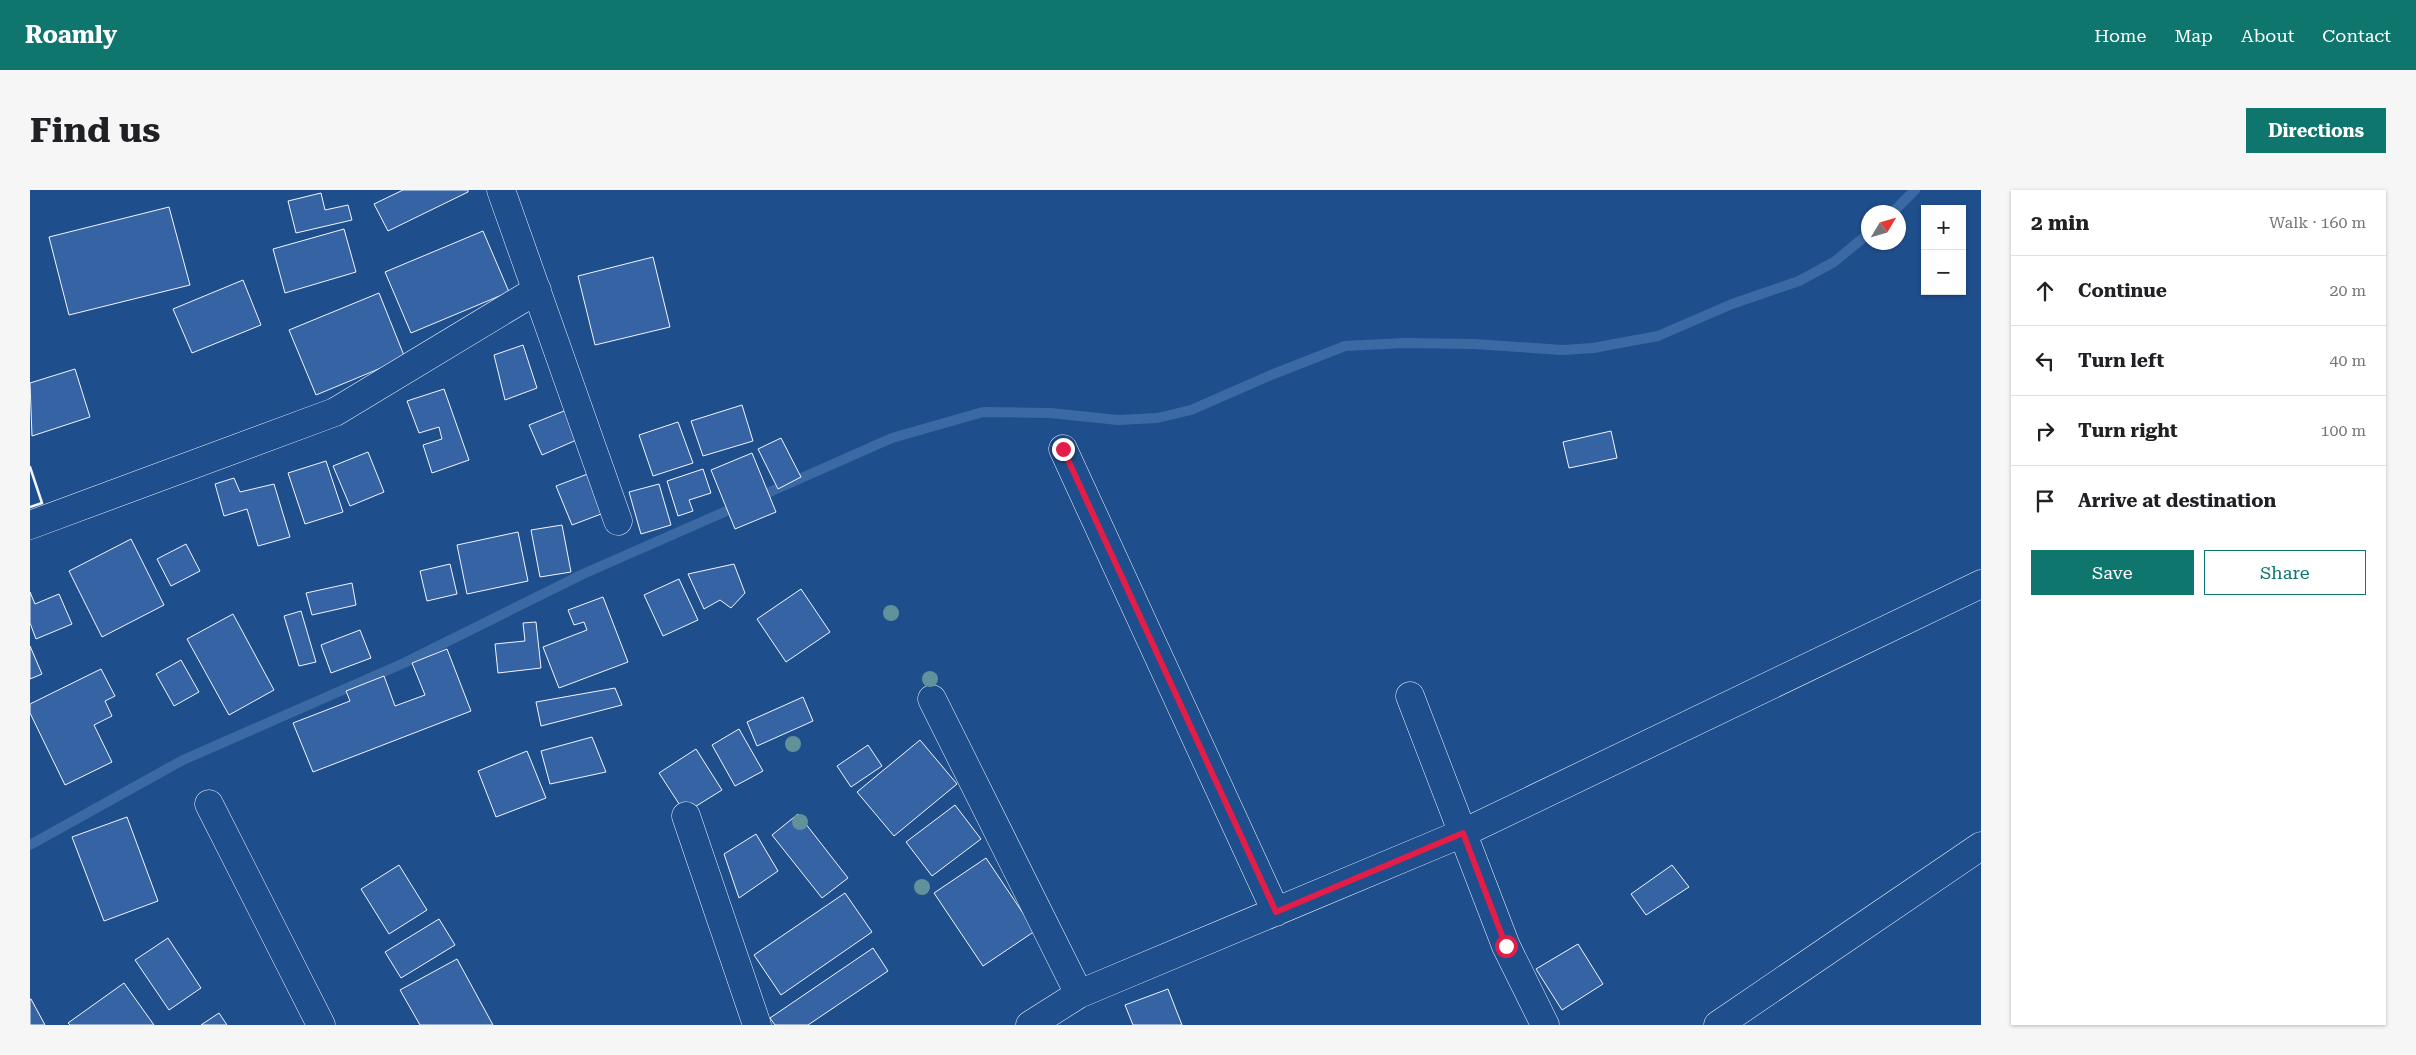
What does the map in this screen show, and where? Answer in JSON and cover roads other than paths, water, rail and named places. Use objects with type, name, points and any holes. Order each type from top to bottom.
[{"type":"street","points":[[501,190],[618,521]]},
{"type":"street","points":[[30,525],[335,412],[537,290]]},
{"type":"street","points":[[1063,449],[1276,912]]},
{"type":"street","points":[[1030,1025],[1079,994],[1463,833],[1981,584]]},
{"type":"street","points":[[1410,696],[1506,946],[1545,1025]]},
{"type":"street","points":[[932,699],[1079,994]]},
{"type":"street","points":[[209,804],[321,1025]]},
{"type":"street","points":[[686,816],[757,1025]]},
{"type":"street","points":[[1718,1025],[1981,846]]},
{"type":"waterway","points":[[1900,205],[1915,190]]},
{"type":"waterway","points":[[756,498],[892,438],[983,412],[1050,413],[1118,420],[1157,418],[1191,410],[1271,375],[1345,346],[1405,343],[1474,344],[1563,350],[1593,348],[1658,336],[1732,304],[1799,281],[1834,262],[1861,240]]},
{"type":"waterway","points":[[30,845],[183,760],[404,663],[583,574],[738,506]]}]
